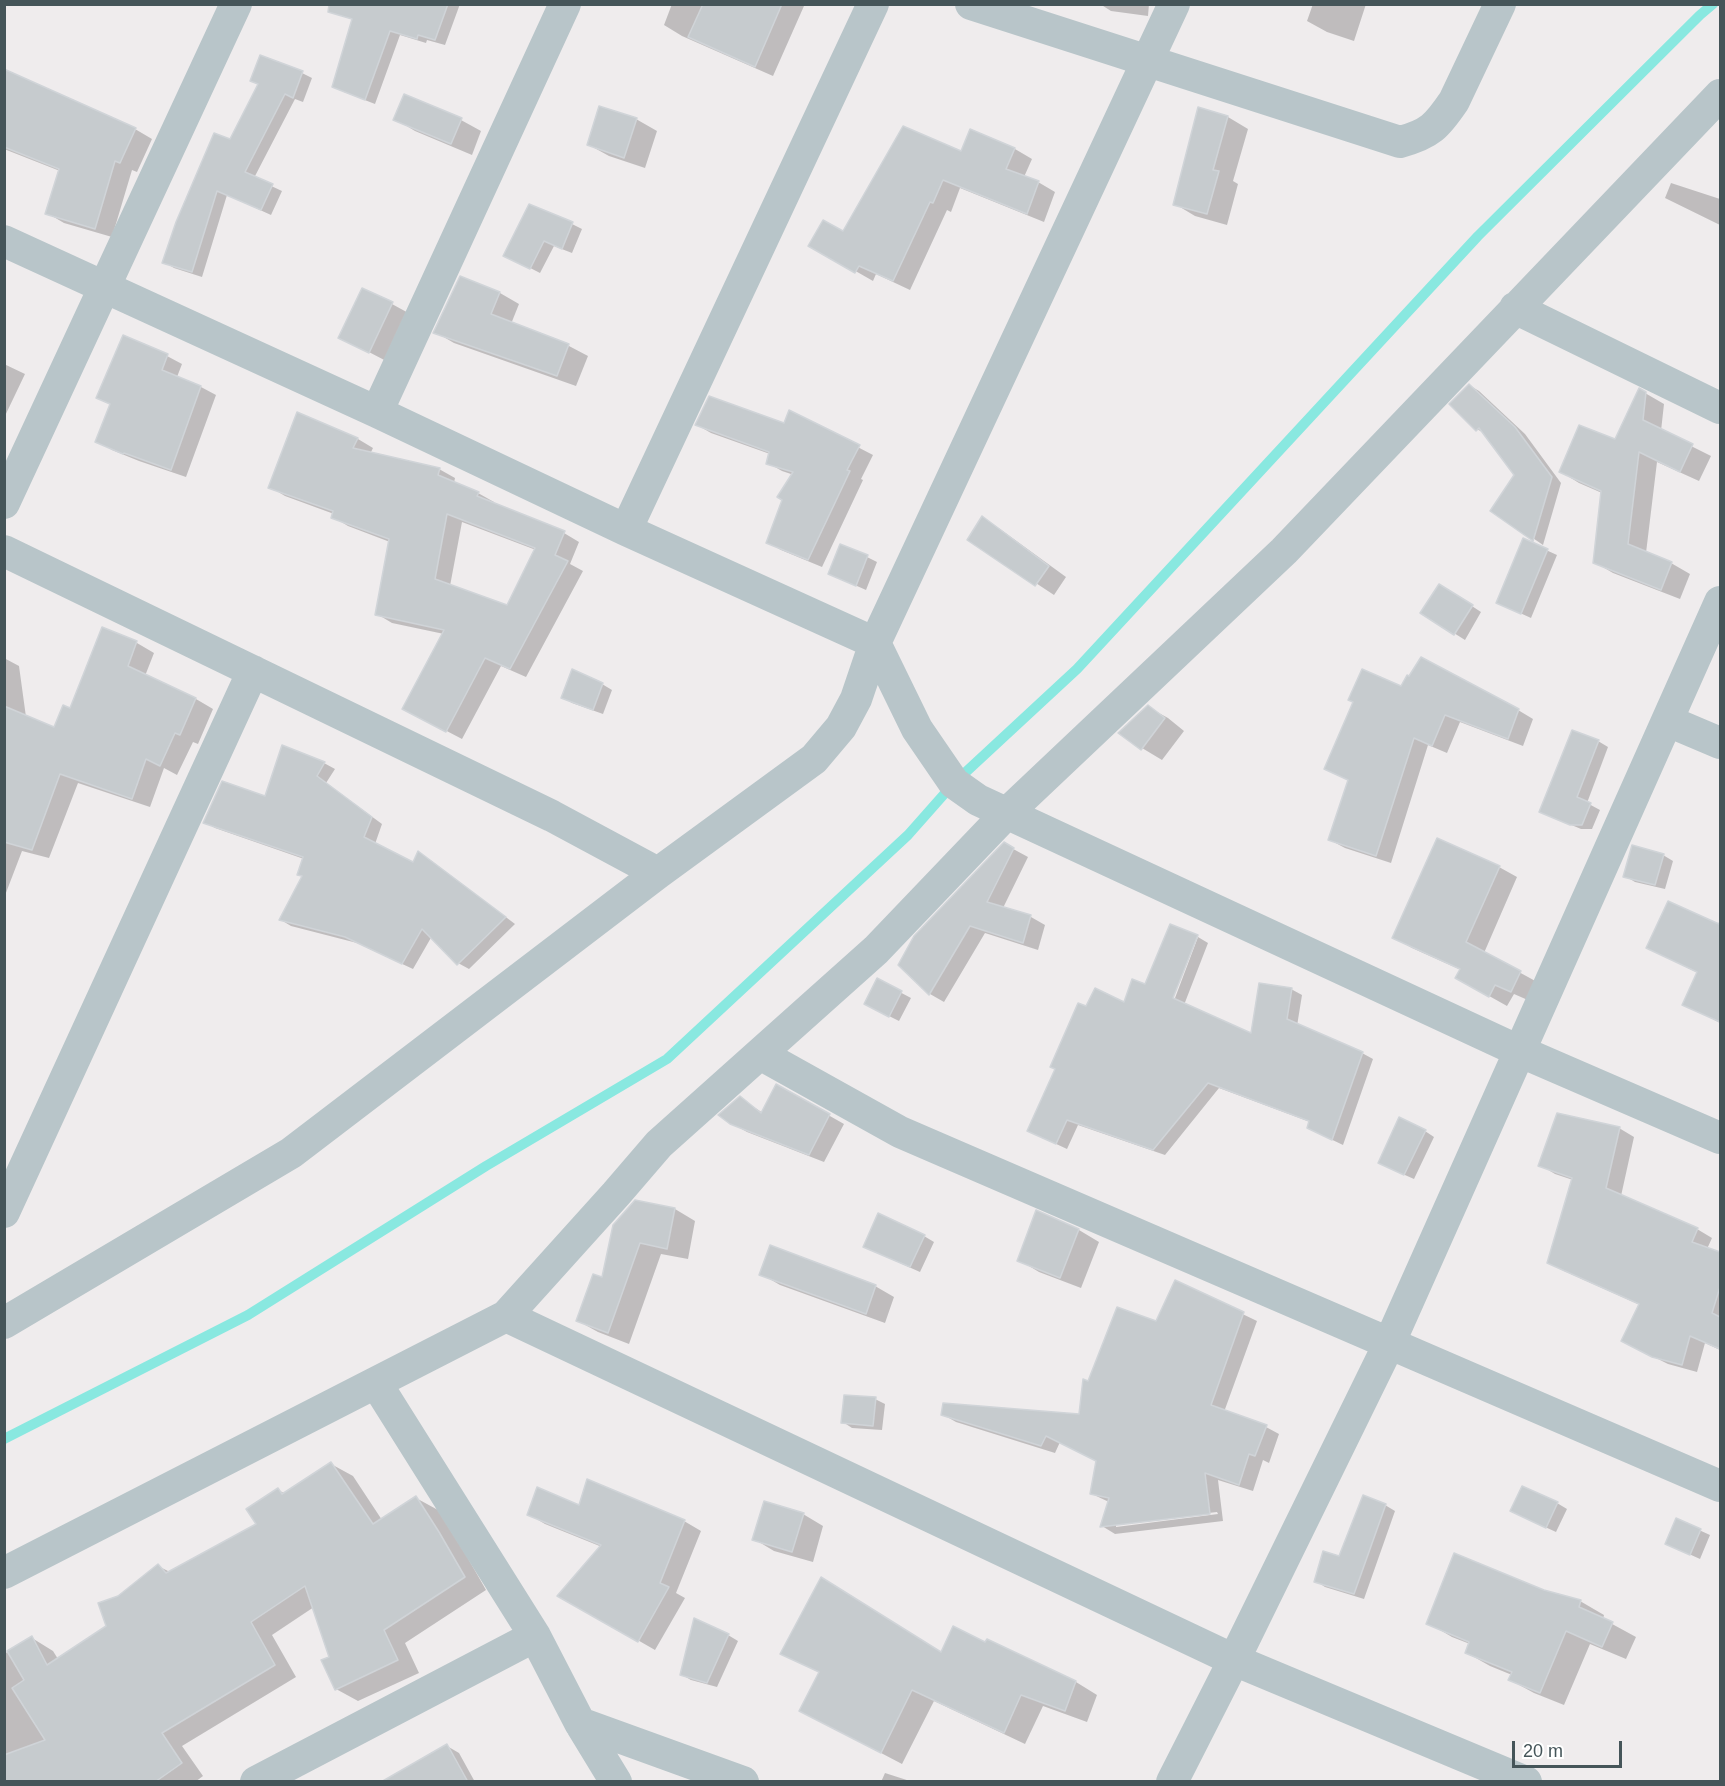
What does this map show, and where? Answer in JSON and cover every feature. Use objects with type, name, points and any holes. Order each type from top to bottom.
[{"type":"street","points":[[4,503],[236,4]]},
{"type":"street","points":[[377,412],[565,4]]},
{"type":"street","points":[[626,530],[873,4]]},
{"type":"street","points":[[971,4],[1400,142],[1419,137],[1434,127],[1445,114],[1454,101],[1500,4]]},
{"type":"street","points":[[4,1323],[291,1154],[658,873],[814,759],[841,727],[856,699],[875,643],[1174,4]]},
{"type":"street","points":[[4,1574],[506,1316],[659,1144],[876,950],[1007,813],[1284,551],[1720,95]]},
{"type":"street","points":[[4,241],[875,643],[917,729],[954,783],[978,800],[1519,1052],[1720,1138]]},
{"type":"street","points":[[1515,309],[1720,408]]},
{"type":"street","points":[[4,551],[552,816],[658,873]]},
{"type":"street","points":[[1172,1782],[1389,1344],[1720,602]]},
{"type":"street","points":[[4,1212],[253,671]]},
{"type":"street","points":[[1668,721],[1720,743]]},
{"type":"street","points":[[760,1054],[900,1132],[1720,1486]]},
{"type":"street","points":[[506,1316],[1234,1660],[1526,1782]]},
{"type":"street","points":[[376,1383],[535,1636],[580,1723],[616,1782]]},
{"type":"street","points":[[256,1782],[535,1636]]},
{"type":"street","points":[[580,1723],[742,1782]]},
{"type":"building","points":[[329,4],[448,4],[435,40],[418,35],[417,39],[390,31],[365,100],[332,87],[352,19],[328,12]]},
{"type":"building","points":[[703,4],[782,4],[755,67],[688,37]]},
{"type":"building","points":[[260,55],[303,71],[293,98],[285,94],[245,172],[273,184],[261,210],[217,191],[192,272],[162,263],[176,222],[214,133],[230,139],[258,84],[250,81]]},
{"type":"building","points":[[4,69],[136,128],[120,163],[115,161],[95,229],[45,214],[59,169],[4,147]]},
{"type":"building","points":[[404,94],[462,118],[451,144],[393,120]]},
{"type":"building","points":[[599,106],[637,118],[624,158],[587,145]]},
{"type":"building","points":[[1198,107],[1228,116],[1213,170],[1219,171],[1207,214],[1173,205]]},
{"type":"building","points":[[903,126],[961,151],[970,129],[1015,148],[1006,169],[1039,181],[1027,214],[943,180],[933,203],[930,202],[893,281],[859,266],[855,273],[808,246],[823,220],[843,231]]},
{"type":"building","points":[[529,204],[573,222],[562,249],[544,241],[530,269],[503,256]]},
{"type":"building","points":[[460,276],[500,292],[491,314],[569,344],[557,376],[433,333]]},
{"type":"building","points":[[362,288],[393,302],[369,353],[338,338]]},
{"type":"building","points":[[123,335],[168,354],[162,370],[201,386],[171,470],[95,442],[110,404],[96,398]]},
{"type":"building","points":[[1469,384],[1515,427],[1552,477],[1533,541],[1490,511],[1514,475],[1479,428],[1476,431],[1449,404]]},
{"type":"building","points":[[1639,388],[1646,392],[1643,420],[1693,444],[1680,472],[1639,452],[1628,544],[1672,562],[1661,590],[1593,563],[1601,491],[1559,472],[1579,425],[1615,439]]},
{"type":"building","points":[[709,396],[784,423],[789,410],[860,445],[808,560],[766,543],[782,500],[777,497],[793,472],[766,464],[769,452],[695,425]]},
{"type":"building","points":[[297,412],[358,438],[353,448],[440,468],[438,475],[479,492],[477,496],[565,531],[555,555],[568,561],[510,669],[485,658],[446,732],[402,709],[444,630],[375,615],[389,539],[331,518],[333,511],[268,488]],"holes":[[[447,514],[535,548],[507,605],[435,579]]]},
{"type":"building","points":[[982,516],[1049,566],[1035,586],[967,540]]},
{"type":"building","points":[[1523,538],[1548,549],[1521,614],[1496,603]]},
{"type":"building","points":[[840,544],[868,555],[856,586],[828,574]]},
{"type":"building","points":[[1439,584],[1473,605],[1454,635],[1420,613]]},
{"type":"building","points":[[102,627],[137,641],[128,666],[196,698],[180,735],[175,733],[160,766],[146,759],[132,799],[60,774],[32,850],[4,842],[4,706],[54,727],[63,705],[70,708]]},
{"type":"building","points":[[1421,657],[1519,709],[1508,739],[1445,715],[1432,746],[1414,738],[1376,856],[1328,840],[1348,780],[1324,769],[1353,702],[1348,700],[1362,669],[1401,686]]},
{"type":"building","points":[[572,669],[603,683],[593,710],[561,698]]},
{"type":"building","points":[[1148,705],[1165,718],[1141,750],[1118,733]]},
{"type":"building","points":[[1572,730],[1599,740],[1577,797],[1591,803],[1582,825],[1570,825],[1539,812]]},
{"type":"building","points":[[282,745],[325,762],[317,776],[372,817],[364,837],[413,862],[418,851],[506,917],[457,965],[422,929],[402,964],[345,937],[279,920],[302,876],[297,875],[303,857],[203,823],[222,781],[265,796]]},
{"type":"building","points":[[1437,838],[1500,866],[1466,942],[1521,971],[1511,992],[1495,985],[1489,997],[1455,978],[1460,969],[1392,938]]},
{"type":"building","points":[[1004,842],[1014,848],[987,902],[1031,915],[1023,943],[970,926],[929,995],[898,965],[914,936]]},
{"type":"building","points":[[1632,845],[1664,854],[1655,885],[1623,877]]},
{"type":"building","points":[[1668,901],[1719,924],[1720,921],[1720,1022],[1682,1005],[1697,972],[1646,948]]},
{"type":"building","points":[[1170,924],[1198,935],[1173,998],[1251,1033],[1259,983],[1292,988],[1287,1019],[1363,1052],[1332,1140],[1307,1128],[1309,1121],[1208,1083],[1153,1150],[1067,1120],[1056,1144],[1027,1131],[1055,1069],[1050,1067],[1078,1003],[1086,1006],[1095,988],[1124,1002],[1132,979],[1145,984]]},
{"type":"building","points":[[877,978],[902,991],[889,1017],[864,1004]]},
{"type":"building","points":[[776,1084],[830,1114],[809,1155],[730,1124],[718,1115],[740,1096],[761,1113]]},
{"type":"building","points":[[1557,1113],[1620,1127],[1606,1188],[1698,1228],[1692,1242],[1720,1252],[1720,1287],[1712,1313],[1720,1317],[1720,1349],[1690,1336],[1682,1365],[1652,1357],[1621,1341],[1639,1304],[1547,1263],[1572,1178],[1538,1166]]},
{"type":"building","points":[[1399,1117],[1426,1130],[1404,1175],[1378,1163]]},
{"type":"building","points":[[635,1200],[675,1208],[667,1249],[640,1243],[608,1333],[576,1321],[593,1274],[602,1277],[613,1225]]},
{"type":"building","points":[[1036,1210],[1079,1229],[1060,1278],[1017,1261]]},
{"type":"building","points":[[878,1213],[925,1235],[910,1267],[863,1247]]},
{"type":"building","points":[[770,1245],[876,1285],[866,1314],[759,1275]]},
{"type":"building","points":[[1175,1280],[1244,1312],[1211,1405],[1267,1425],[1255,1456],[1249,1454],[1239,1485],[1205,1473],[1210,1514],[1100,1527],[1109,1498],[1090,1494],[1096,1461],[1046,1436],[1041,1446],[941,1415],[943,1403],[1079,1414],[1083,1379],[1088,1381],[1117,1307],[1156,1321]]},
{"type":"building","points":[[844,1395],[876,1397],[873,1426],[841,1423]]},
{"type":"building","points":[[331,1462],[373,1524],[416,1496],[465,1577],[384,1630],[398,1660],[335,1690],[321,1660],[329,1657],[305,1586],[251,1622],[275,1665],[162,1733],[182,1763],[155,1782],[4,1782],[4,1755],[45,1740],[12,1688],[24,1680],[7,1651],[32,1636],[47,1665],[106,1626],[98,1603],[118,1596],[158,1564],[166,1573],[256,1524],[246,1509],[278,1488],[282,1494]]},
{"type":"building","points":[[587,1479],[685,1520],[660,1583],[669,1587],[638,1642],[557,1596],[601,1545],[527,1515],[537,1487],[579,1505]]},
{"type":"building","points":[[1522,1486],[1558,1502],[1546,1528],[1510,1511]]},
{"type":"building","points":[[1363,1495],[1386,1504],[1354,1594],[1314,1582],[1323,1551],[1339,1556]]},
{"type":"building","points":[[764,1501],[804,1513],[792,1552],[752,1540]]},
{"type":"building","points":[[1676,1518],[1701,1529],[1690,1555],[1665,1544]]},
{"type":"building","points":[[1454,1553],[1544,1590],[1581,1600],[1579,1607],[1613,1622],[1602,1647],[1566,1631],[1540,1693],[1508,1680],[1512,1672],[1465,1653],[1469,1642],[1426,1624]]},
{"type":"building","points":[[821,1577],[941,1652],[953,1626],[985,1642],[987,1639],[1076,1681],[1065,1711],[1021,1695],[1004,1733],[912,1690],[881,1753],[799,1711],[819,1672],[780,1654]]},
{"type":"building","points":[[694,1618],[729,1634],[707,1683],[680,1675]]},
{"type":"building","points":[[447,1744],[468,1782],[381,1782]]},
{"type":"waterway","points":[[4,1439],[248,1315],[486,1166],[667,1059],[908,835],[954,783],[1077,669],[1478,236],[1713,4]]}]
